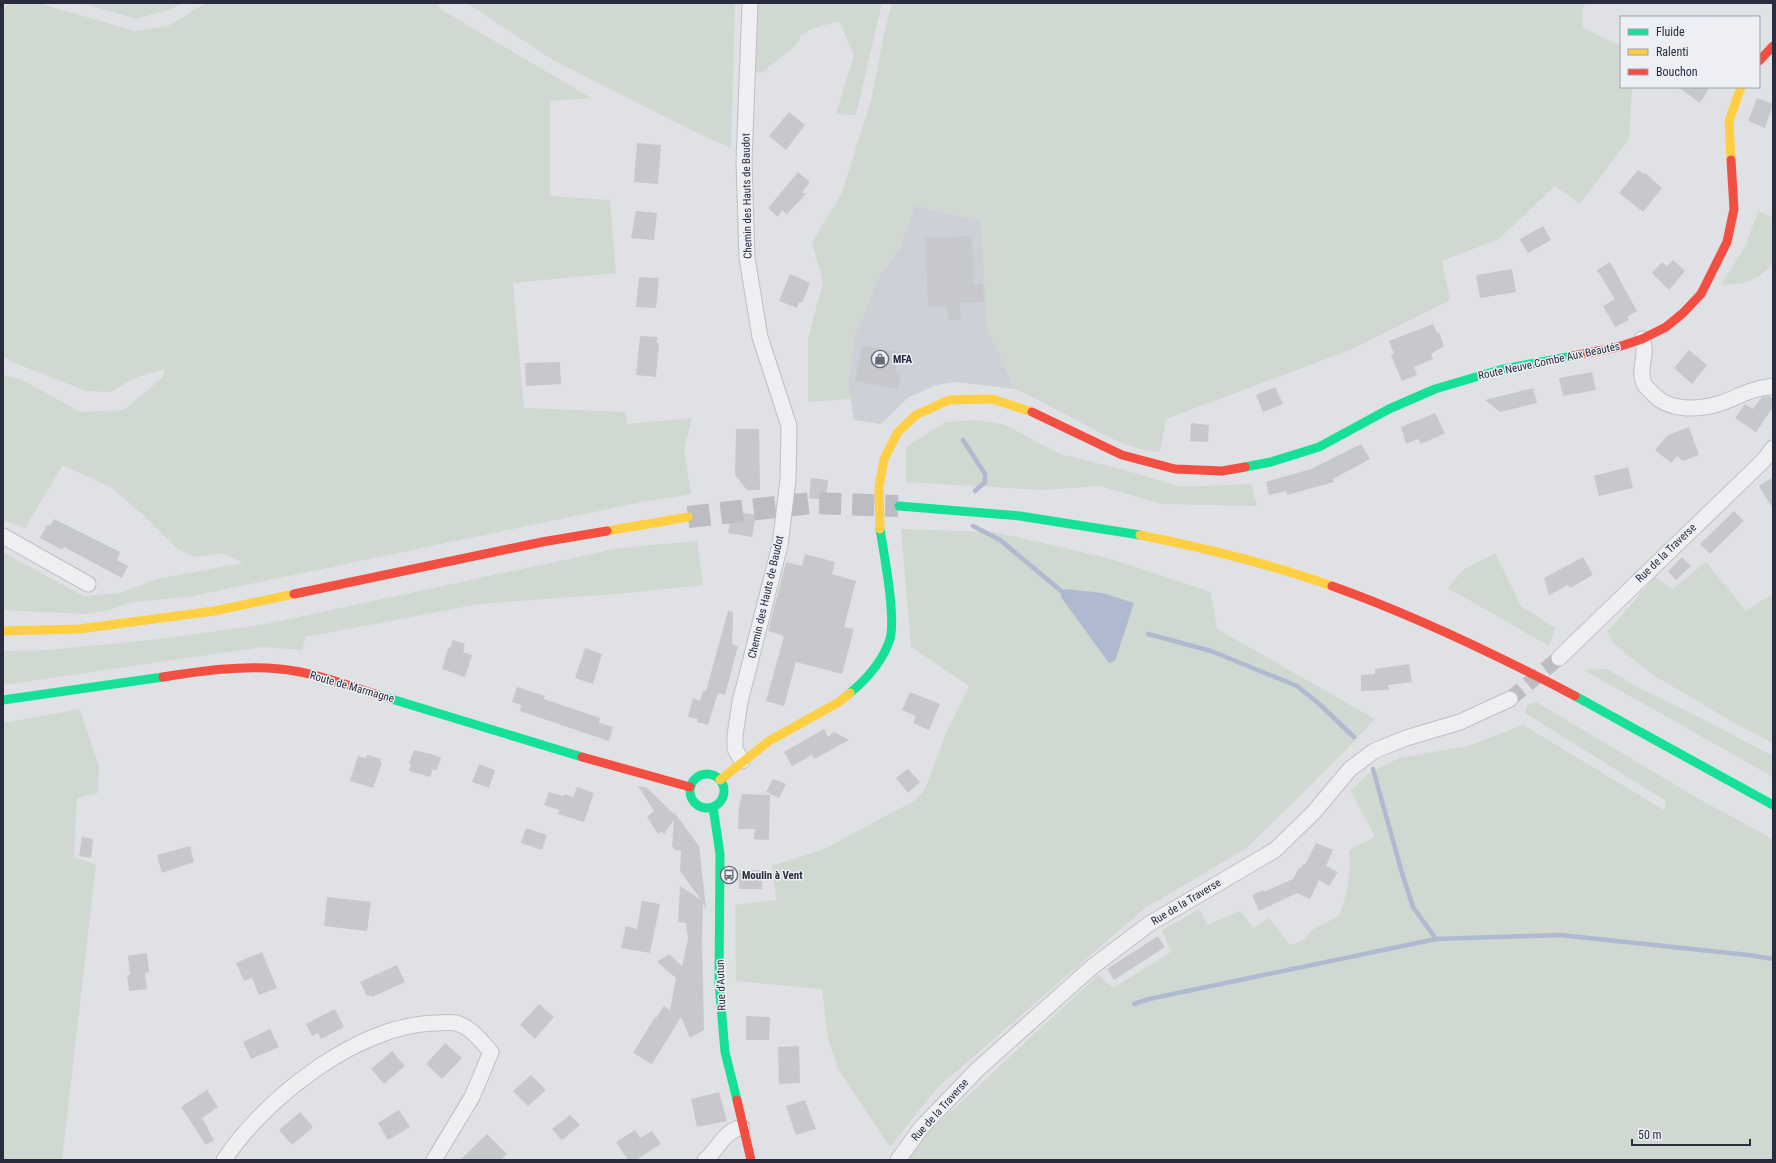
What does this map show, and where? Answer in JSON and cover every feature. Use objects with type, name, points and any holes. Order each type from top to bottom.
[{"type":"main road","points":[[1760,60],[1773,46]]},
{"type":"main road","name":"Route Neuve Combe Aux Beautés","points":[[720,780],[769,741],[839,702],[860,685],[879,664],[890,638],[891,613],[879,518],[879,487],[884,459],[898,432],[916,415],[949,400],[992,400],[1035,413],[1122,454],[1175,469],[1222,471],[1270,462],[1319,447],[1389,409],[1435,389],[1503,369],[1618,347],[1642,339],[1666,327],[1683,313],[1700,294],[1713,272],[1727,242],[1734,209],[1729,121],[1738,93],[1741,88]]},
{"type":"main road","points":[[899,506],[1026,516],[1108,530],[1208,550],[1298,576],[1377,603],[1481,648],[1591,703],[1773,805]]},
{"type":"main road","points":[[3,631],[79,629],[214,611],[542,542],[688,518]]},
{"type":"main road","name":"Route de Marmagne","points":[[3,700],[170,676],[238,668],[279,669],[305,673],[630,771],[690,787]]},
{"type":"main road","points":[[711,774],[720,780],[724,790],[724,795],[713,807],[703,808],[691,798],[690,787],[692,782],[700,775],[711,774]]},
{"type":"main road","name":"Rue d'Autun","points":[[713,807],[720,854],[719,983],[725,1052],[751,1160]]},
{"type":"street","name":"Chemin des Hauts de Baudot","points":[[742,761],[735,749],[735,735],[740,702],[780,545],[788,480],[789,426],[760,337],[747,258],[744,162],[750,3]]},
{"type":"street","points":[[1642,339],[1645,345],[1640,372],[1644,385],[1660,401],[1672,406],[1686,408],[1717,404],[1758,388],[1773,386]]},
{"type":"street","name":"Rue de la Traverse","points":[[1558,658],[1763,461],[1773,448]]},
{"type":"street","points":[[3,536],[88,584]]},
{"type":"street","name":"Rue de la Traverse","points":[[898,1160],[921,1128],[978,1070],[1092,967],[1149,924],[1274,850],[1314,812],[1350,769],[1374,751],[1406,738],[1460,722],[1510,699]]},
{"type":"street","points":[[224,1160],[233,1146],[280,1096],[315,1070],[350,1048],[389,1031],[418,1024],[455,1023],[467,1028],[479,1038],[491,1052],[472,1097],[434,1160]]},
{"type":"street","points":[[705,1160],[726,1134],[732,1130],[742,1127]]},
{"type":"shaded area","points":[[9,3],[38,3],[135,31],[168,26],[206,3],[435,3],[442,10],[591,98],[550,101],[550,196],[610,200],[616,273],[513,283],[524,408],[626,412],[627,424],[692,418],[684,449],[691,494],[637,503],[188,597],[132,602],[109,610],[85,614],[3,610],[3,552],[83,596],[120,593],[157,579],[243,563],[223,553],[195,557],[179,550],[143,515],[112,488],[63,465],[25,528],[3,520],[3,375],[23,380],[80,412],[124,410],[163,377],[165,369],[134,378],[111,392],[86,391],[10,361],[3,356],[3,10]]},
{"type":"shaded area","points":[[82,3],[182,3],[171,9],[136,19]]},
{"type":"shaded area","points":[[467,3],[735,3],[731,148],[699,134],[551,59]]},
{"type":"shaded area","points":[[756,3],[882,3],[856,115],[836,114],[854,55],[839,21],[811,29],[801,35],[796,45],[763,72],[753,73]]},
{"type":"shaded area","points":[[892,3],[1586,3],[1582,10],[1583,28],[1620,46],[1620,88],[1632,88],[1629,139],[1580,204],[1555,186],[1499,239],[1442,261],[1450,300],[1350,350],[1166,419],[1160,452],[1127,445],[1113,439],[1015,389],[988,330],[981,221],[915,205],[899,249],[879,277],[855,335],[848,384],[851,399],[808,402],[808,339],[823,282],[812,242],[841,195],[871,101],[884,34]]},
{"type":"shaded area","points":[[915,205],[981,221],[988,330],[1015,389],[956,382],[936,385],[909,397],[881,424],[854,420],[848,384],[855,335],[879,277],[899,249]]},
{"type":"shaded area","points":[[1758,211],[1773,218],[1773,264],[1760,275],[1749,281],[1737,284],[1721,285],[1746,245]]},
{"type":"shaded area","points":[[977,420],[1005,425],[1060,454],[1125,470],[1180,487],[1251,484],[1257,506],[1161,504],[1100,486],[1042,490],[906,482],[906,447],[945,422]]},
{"type":"shaded area","points":[[901,529],[994,532],[1108,558],[1211,592],[1217,629],[1375,719],[1343,753],[1247,848],[1145,908],[936,1089],[890,1147],[838,1069],[828,1038],[822,989],[736,981],[735,905],[776,900],[772,866],[824,849],[914,801],[924,791],[947,731],[969,686],[911,647]]},
{"type":"shaded area","points":[[697,541],[703,585],[629,593],[479,604],[306,637],[302,650],[263,647],[3,685],[3,651],[49,650],[161,639],[266,624],[620,548]]},
{"type":"shaded area","points":[[1495,553],[1521,606],[1555,628],[1549,646],[1448,588],[1463,570]]},
{"type":"shaded area","points":[[1706,562],[1746,611],[1773,593],[1773,743],[1736,724],[1653,675],[1614,644],[1607,632],[1655,577],[1673,589]]},
{"type":"shaded area","points":[[1607,669],[1639,688],[1693,714],[1773,756],[1773,777],[1584,670]]},
{"type":"shaded area","points":[[1536,702],[1706,803],[1773,839],[1773,1160],[907,1160],[930,1131],[1098,975],[1113,988],[1171,952],[1162,930],[1200,909],[1207,925],[1241,911],[1253,928],[1269,918],[1290,945],[1302,941],[1312,930],[1339,916],[1345,899],[1348,883],[1350,867],[1349,850],[1375,837],[1351,791],[1369,773],[1399,758],[1468,746],[1523,725],[1664,810],[1666,801],[1525,713],[1528,704]]},
{"type":"shaded area","points":[[80,709],[99,767],[98,793],[77,798],[74,857],[96,865],[62,1160],[3,1160],[3,723]]},
{"type":"water","points":[[1065,589],[1103,593],[1134,603],[1115,661],[1109,663],[1061,597],[1061,593]]},
{"type":"building","points":[[1679,88],[1709,88],[1700,103]]},
{"type":"building","points":[[1757,98],[1773,104],[1765,128],[1748,121]]},
{"type":"building","points":[[789,112],[805,125],[786,150],[769,136]]},
{"type":"building","points":[[637,143],[661,145],[658,184],[634,182]]},
{"type":"building","points":[[1638,170],[1644,174],[1645,173],[1662,188],[1643,212],[1619,193]]},
{"type":"building","points":[[798,172],[810,182],[802,192],[806,194],[787,214],[782,210],[778,217],[768,208]]},
{"type":"building","points":[[636,211],[657,213],[654,240],[631,238]]},
{"type":"building","points":[[1543,226],[1551,240],[1528,253],[1520,239]]},
{"type":"building","points":[[972,236],[974,284],[983,284],[984,302],[960,303],[961,320],[948,321],[947,307],[928,307],[925,238]]},
{"type":"building","points":[[1673,260],[1685,271],[1669,290],[1652,273],[1662,262],[1667,266]]},
{"type":"building","points":[[1610,262],[1637,311],[1627,317],[1629,320],[1615,327],[1603,306],[1615,299],[1597,270]]},
{"type":"building","points":[[1512,269],[1516,292],[1480,298],[1476,275]]},
{"type":"building","points":[[790,274],[810,283],[802,303],[799,302],[797,308],[779,301]]},
{"type":"building","points":[[639,277],[659,278],[656,308],[636,307]]},
{"type":"building","points":[[1433,324],[1437,333],[1439,332],[1444,346],[1431,354],[1433,359],[1414,367],[1417,375],[1402,381],[1391,355],[1394,354],[1389,341]]},
{"type":"building","points":[[640,336],[657,337],[657,343],[659,343],[656,377],[636,375]]},
{"type":"building","points":[[862,345],[899,352],[895,372],[901,373],[898,389],[855,381]]},
{"type":"building","points":[[1689,350],[1707,365],[1692,384],[1674,368]]},
{"type":"building","points":[[560,362],[561,384],[526,386],[525,363]]},
{"type":"building","points":[[1592,372],[1596,390],[1563,396],[1559,378]]},
{"type":"building","points":[[1275,387],[1283,404],[1263,412],[1256,395]]},
{"type":"building","points":[[1533,388],[1537,403],[1500,412],[1485,400]]},
{"type":"building","points":[[1769,396],[1773,399],[1773,407],[1756,432],[1735,418],[1745,404],[1753,409],[1762,397]]},
{"type":"building","points":[[1435,413],[1445,433],[1421,444],[1418,439],[1406,444],[1401,427]]},
{"type":"building","points":[[1191,423],[1209,425],[1208,442],[1190,441]]},
{"type":"building","points":[[1689,427],[1699,455],[1683,461],[1677,456],[1671,463],[1655,450],[1668,435]]},
{"type":"building","points":[[736,429],[759,429],[760,490],[747,490],[735,475]]},
{"type":"building","points":[[1361,444],[1370,459],[1333,479],[1334,482],[1287,495],[1286,491],[1269,495],[1266,482],[1311,469]]},
{"type":"building","points":[[1628,467],[1633,488],[1599,496],[1594,476]]},
{"type":"building","points":[[1773,477],[1773,509],[1759,486]]},
{"type":"building","points":[[811,478],[828,480],[826,500],[809,498]]},
{"type":"building","points":[[732,511],[756,515],[752,537],[728,533]]},
{"type":"building","points":[[1734,511],[1744,521],[1710,554],[1700,544]]},
{"type":"building","points":[[54,519],[120,552],[117,560],[128,566],[122,578],[64,547],[62,550],[40,538],[47,525],[50,526]]},
{"type":"building","points":[[805,554],[835,562],[832,574],[856,581],[844,627],[854,629],[842,674],[796,662],[784,706],[766,701],[784,636],[768,631],[786,562],[802,566]]},
{"type":"building","points":[[1583,557],[1593,575],[1570,588],[1568,585],[1549,595],[1544,578]]},
{"type":"building","points":[[1682,557],[1691,566],[1676,580],[1668,571]]},
{"type":"building","points":[[728,611],[733,612],[732,644],[738,646],[725,695],[718,693],[708,725],[697,722],[698,719],[688,717],[693,698],[700,701],[703,691],[706,691]]},
{"type":"building","points":[[453,640],[465,644],[463,652],[472,655],[465,677],[442,669],[448,648],[450,648]]},
{"type":"building","points":[[585,648],[602,654],[593,684],[575,678]]},
{"type":"building","points":[[1409,664],[1412,682],[1388,685],[1389,690],[1361,691],[1361,675],[1375,674],[1375,669]]},
{"type":"building","points":[[517,687],[545,696],[544,699],[600,718],[599,723],[613,727],[609,741],[520,711],[521,705],[512,702]]},
{"type":"building","points":[[910,692],[940,704],[929,730],[913,723],[916,716],[902,710]]},
{"type":"building","points":[[824,729],[828,737],[834,732],[849,740],[814,759],[812,755],[792,766],[784,752]]},
{"type":"building","points":[[414,750],[441,758],[437,770],[433,769],[430,777],[409,771],[411,764],[409,763]]},
{"type":"building","points":[[367,755],[381,759],[380,762],[382,763],[373,788],[350,781],[358,756],[366,758]]},
{"type":"building","points":[[479,764],[495,770],[489,788],[472,782]]},
{"type":"building","points":[[908,769],[920,782],[908,793],[896,778]]},
{"type":"building","points":[[773,779],[786,784],[779,798],[766,792]]},
{"type":"building","points":[[638,786],[647,788],[674,814],[674,812],[699,846],[706,909],[703,904],[702,941],[704,1030],[690,1038],[681,1017],[652,1064],[633,1053],[655,1017],[656,1018],[664,1006],[670,1010],[676,978],[657,962],[669,954],[682,966],[688,939],[686,923],[678,922],[680,886],[701,900],[680,871],[681,851],[675,850],[672,846],[674,820],[664,834],[662,831],[658,834],[647,817],[654,811]]},
{"type":"building","points":[[577,787],[594,793],[584,822],[558,814],[559,810],[544,805],[549,792],[563,796],[565,794],[573,797]]},
{"type":"building","points":[[742,794],[770,795],[769,840],[754,839],[755,829],[738,829],[739,807]]},
{"type":"building","points":[[526,828],[547,835],[542,850],[521,843]]},
{"type":"building","points":[[82,837],[93,839],[91,858],[79,856]]},
{"type":"building","points":[[1316,843],[1333,850],[1326,866],[1338,872],[1329,886],[1319,880],[1310,899],[1297,893],[1259,911],[1252,895],[1263,890],[1264,892],[1293,879],[1299,868],[1301,868],[1303,864],[1305,865]]},
{"type":"building","points":[[190,846],[194,862],[162,873],[157,855]]},
{"type":"building","points":[[739,870],[762,870],[762,889],[739,889]]},
{"type":"building","points":[[327,897],[371,902],[367,931],[324,926]]},
{"type":"building","points":[[642,901],[660,904],[650,953],[621,948],[626,926],[637,929]]},
{"type":"building","points":[[1158,936],[1165,947],[1114,980],[1107,969]]},
{"type":"building","points":[[262,952],[277,988],[259,995],[252,978],[244,981],[236,963]]},
{"type":"building","points":[[147,953],[149,972],[145,973],[147,989],[129,991],[127,975],[130,975],[128,956]]},
{"type":"building","points":[[397,965],[405,982],[372,997],[371,995],[367,996],[360,982]]},
{"type":"building","points":[[539,1004],[554,1017],[535,1039],[520,1025]]},
{"type":"building","points":[[335,1009],[344,1027],[321,1039],[318,1033],[312,1036],[306,1024]]},
{"type":"building","points":[[746,1016],[770,1017],[769,1040],[746,1040]]},
{"type":"building","points":[[270,1029],[279,1047],[251,1059],[243,1042]]},
{"type":"building","points":[[445,1043],[462,1058],[442,1079],[426,1064]]},
{"type":"building","points":[[799,1046],[800,1083],[779,1084],[778,1047]]},
{"type":"building","points":[[392,1051],[405,1066],[384,1084],[371,1069]]},
{"type":"building","points":[[531,1075],[546,1090],[528,1106],[513,1091]]},
{"type":"building","points":[[207,1090],[218,1107],[202,1118],[214,1140],[206,1145],[181,1107]]},
{"type":"building","points":[[719,1092],[727,1121],[697,1127],[691,1099]]},
{"type":"building","points":[[805,1100],[816,1129],[796,1135],[786,1106]]},
{"type":"building","points":[[399,1110],[410,1127],[388,1140],[378,1123]]},
{"type":"building","points":[[300,1112],[313,1127],[292,1145],[279,1130]]},
{"type":"building","points":[[570,1115],[580,1125],[562,1140],[552,1129]]},
{"type":"building","points":[[635,1130],[640,1138],[652,1131],[661,1144],[636,1160],[628,1160],[616,1142]]},
{"type":"building","points":[[487,1134],[507,1154],[501,1160],[460,1160]]},
{"type":"waterway","points":[[963,440],[985,474],[985,482],[975,491]]},
{"type":"waterway","points":[[973,526],[1000,540],[1066,595]]},
{"type":"waterway","points":[[1148,634],[1211,651],[1297,686],[1317,702],[1354,737]]},
{"type":"waterway","points":[[1373,769],[1413,907],[1436,939]]},
{"type":"waterway","points":[[1134,1004],[1149,999],[1436,939],[1560,935],[1773,959]]},
{"type":"tunnel","points":[[688,517],[811,503],[898,506]]},
{"type":"tunnel","points":[[1510,699],[1559,658]]},
{"type":"traffic: fast","points":[[1245,467],[1271,462],[1319,447],[1389,409],[1435,389],[1503,369],[1573,356]]},
{"type":"traffic: fast","points":[[899,506],[1020,516],[1140,535]]},
{"type":"traffic: fast","points":[[850,693],[874,669],[883,655],[890,639],[892,616],[891,601],[880,529]]},
{"type":"traffic: fast","points":[[3,700],[163,677]]},
{"type":"traffic: fast","points":[[375,694],[582,757]]},
{"type":"traffic: fast","points":[[1575,696],[1773,805]]},
{"type":"traffic: fast","points":[[710,774],[719,779],[723,784],[724,791],[723,798],[719,803],[714,807],[704,808],[700,807],[691,798],[690,788],[691,784],[700,775],[710,774]]},
{"type":"traffic: fast","points":[[713,807],[720,854],[719,983],[725,1052],[737,1100]]},
{"type":"traffic: slow","points":[[1731,160],[1729,121],[1741,88]]},
{"type":"traffic: slow","points":[[880,529],[879,487],[884,459],[898,432],[916,415],[949,400],[992,399],[1032,412]]},
{"type":"traffic: slow","points":[[607,531],[688,517]]},
{"type":"traffic: slow","points":[[1140,535],[1237,557],[1332,586]]},
{"type":"traffic: slow","points":[[3,631],[79,629],[214,611],[294,594]]},
{"type":"traffic: slow","points":[[720,780],[769,741],[839,702],[850,693]]},
{"type":"traffic: jam","points":[[1760,60],[1773,46]]},
{"type":"traffic: jam","points":[[1573,356],[1618,347],[1642,339],[1666,327],[1683,313],[1701,294],[1727,242],[1734,209],[1731,160]]},
{"type":"traffic: jam","points":[[1032,412],[1122,455],[1175,469],[1222,471],[1245,467]]},
{"type":"traffic: jam","points":[[294,594],[542,542],[607,531]]},
{"type":"traffic: jam","points":[[1332,586],[1394,610],[1456,637],[1575,696]]},
{"type":"traffic: jam","points":[[163,677],[236,668],[280,669],[340,682],[375,694]]},
{"type":"traffic: jam","points":[[582,757],[690,787]]},
{"type":"traffic: jam","points":[[737,1100],[751,1160]]},
{"type":"place","name":"MFA","points":[[880,359]]},
{"type":"place","name":"Moulin à Vent","points":[[729,875]]}]
